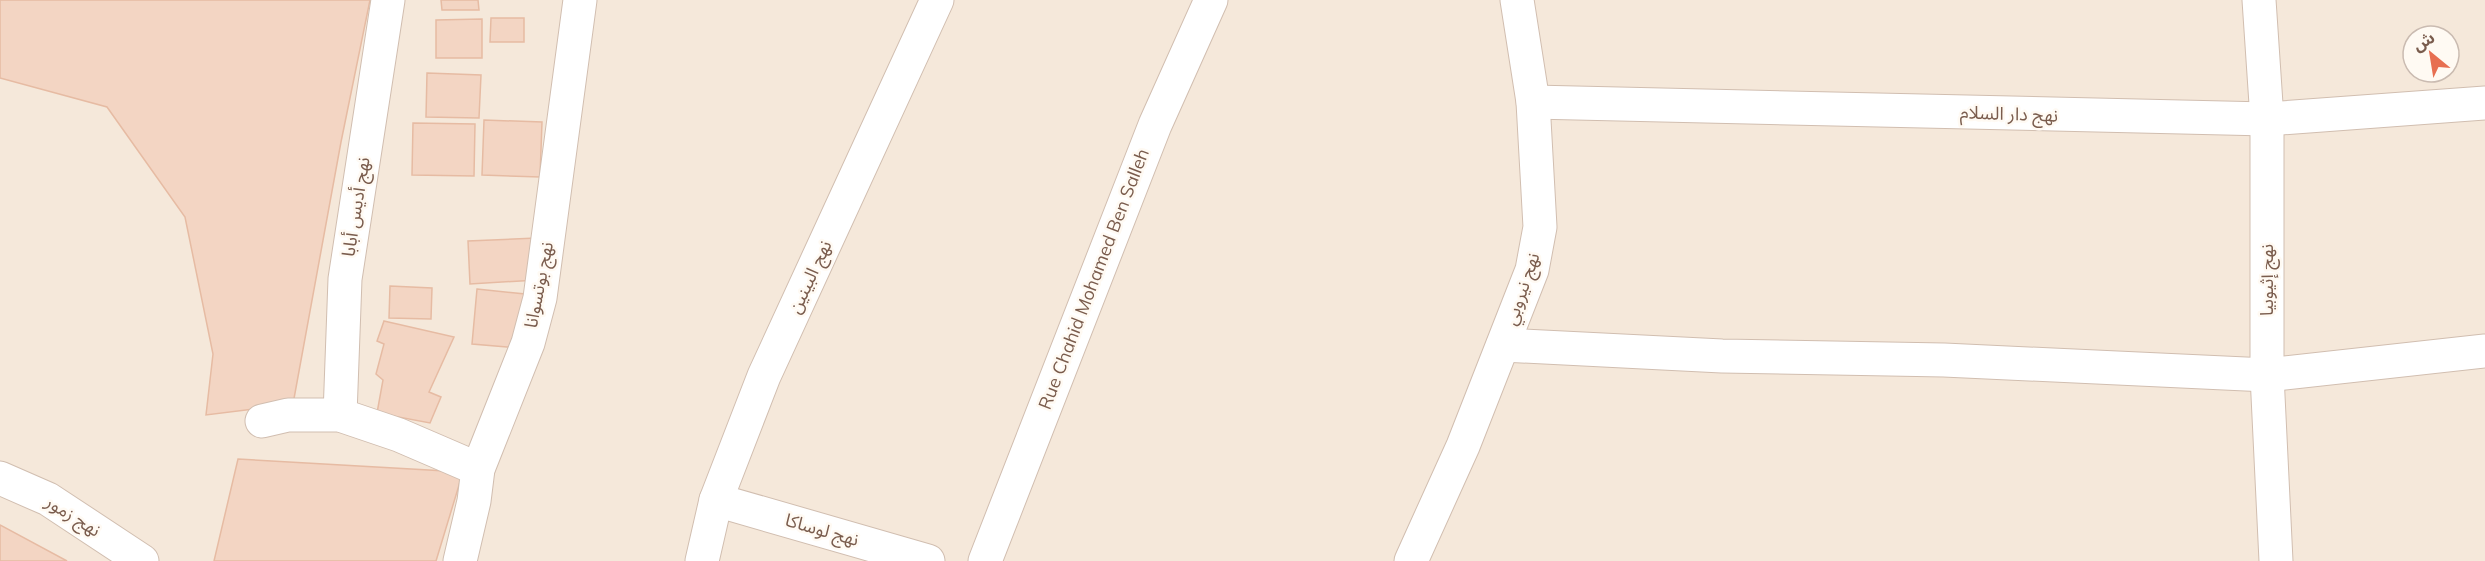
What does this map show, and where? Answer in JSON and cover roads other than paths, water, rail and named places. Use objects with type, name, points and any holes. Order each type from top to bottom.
[{"type":"street","name":"نهج أديس أبابا","points":[[340,415],[345,279],[388,0]]},
{"type":"street","name":"نهج بوتسوانا","points":[[460,561],[474,501],[478,468],[528,343],[540,298],[580,0]]},
{"type":"street","name":"نهج البينين","points":[[702,561],[716,500],[764,376],[937,0]]},
{"type":"street","name":"Rue Chahid Mohamed Ben Salleh","points":[[985,561],[1155,125],[1211,0]]},
{"type":"street","name":"نهج نيروبي","points":[[1411,561],[1463,446],[1532,270],[1540,227],[1533,102],[1517,0]]},
{"type":"street","name":"نهج إثيوبيا","points":[[2259,0],[2267,119],[2267,375],[2276,561]]},
{"type":"street","name":"نهج دار السلام","points":[[1533,102],[2267,119],[2485,103]]},
{"type":"street","points":[[1503,345],[1722,356],[1944,360],[2267,375],[2485,351]]},
{"type":"street","points":[[262,421],[288,415],[340,415],[399,435],[478,468]]},
{"type":"street","name":"نهج زمور","points":[[0,478],[48,499],[142,561]]},
{"type":"street","name":"نهج لوساكا","points":[[716,500],[928,561]]}]
